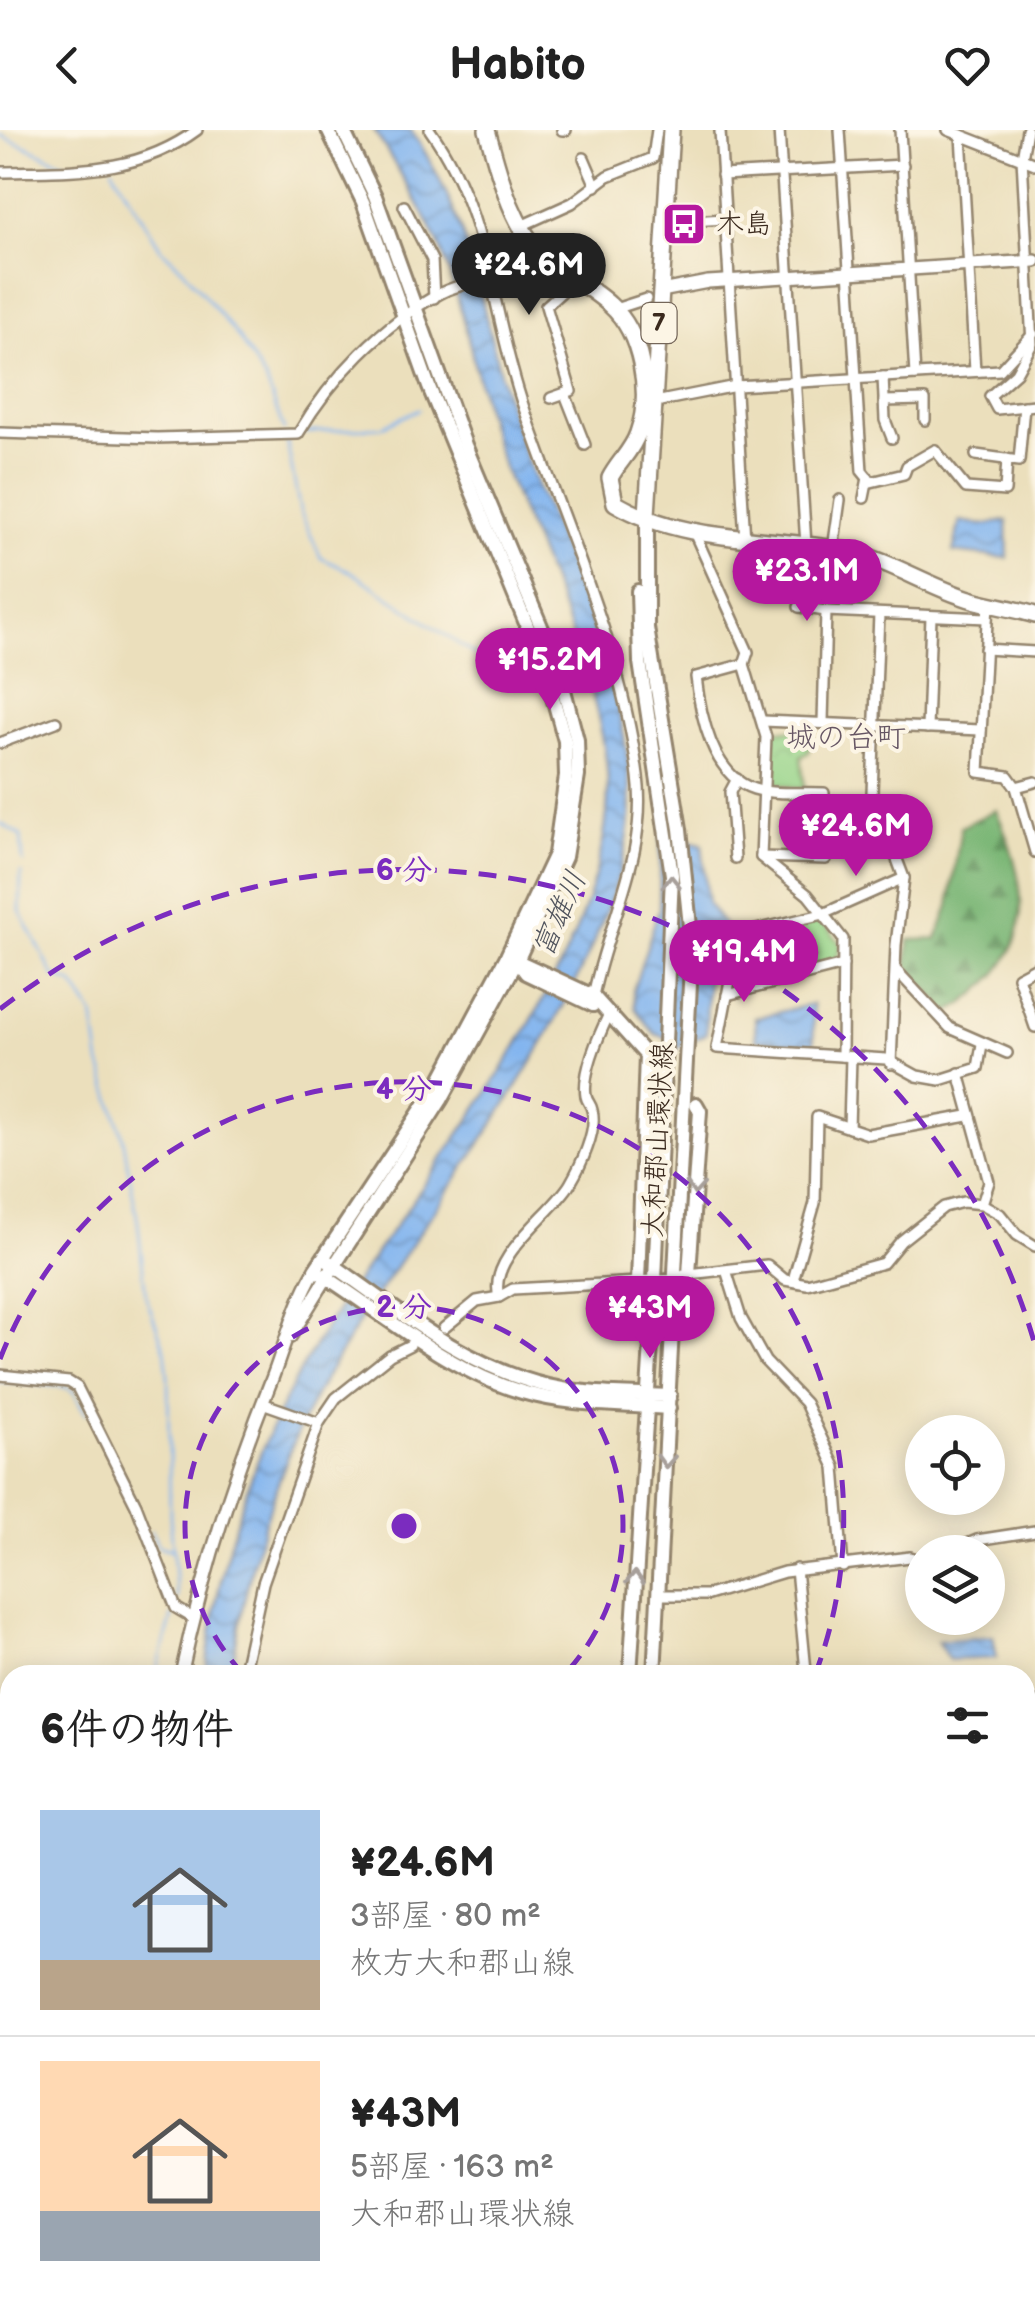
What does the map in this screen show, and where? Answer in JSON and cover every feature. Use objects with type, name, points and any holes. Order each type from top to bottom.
[{"type":"main road","points":[[328,130],[410,312]]},
{"type":"main road","points":[[342,130],[375,196],[429,387],[546,672],[565,741],[564,804],[555,854],[520,964],[439,1083],[325,1268],[451,1359],[502,1385],[570,1402],[669,1402]]},
{"type":"main road","name":"7","points":[[487,130],[505,192],[522,226],[542,255],[615,309],[644,373],[638,435],[617,464],[608,488],[615,503],[694,530],[818,547],[894,564],[987,610],[1035,615]]},
{"type":"main road","name":"7","points":[[646,516],[671,130]]},
{"type":"main road","name":"大和郡山環状線","points":[[646,516],[650,659],[674,830],[691,906],[688,1049],[655,1665]]},
{"type":"main road","name":"大和郡山環状線","points":[[631,1665],[655,1281],[674,830]]},
{"type":"main road","name":"大和郡山環状線","points":[[520,964],[590,999],[646,1055],[648,1101],[638,1282],[675,1281],[690,1274],[700,1111],[682,1103]]},
{"type":"street","points":[[0,172],[105,170],[147,160],[197,130]]},
{"type":"street","points":[[430,130],[472,207],[493,277],[522,403],[585,576],[638,776],[638,847],[590,999]]},
{"type":"street","points":[[522,226],[572,204],[596,186],[654,158],[657,130]]},
{"type":"street","points":[[720,130],[745,540]]},
{"type":"street","points":[[779,130],[796,382],[818,547],[815,580],[784,572]]},
{"type":"street","points":[[840,130],[862,471],[871,482],[904,474],[908,466],[936,450],[966,488],[1005,491],[1006,459]]},
{"type":"street","points":[[900,130],[915,375]]},
{"type":"street","points":[[976,455],[1019,461],[1030,405],[998,409],[990,396],[1020,368],[1033,334],[1032,261],[1022,158],[1027,130]]},
{"type":"street","points":[[976,371],[955,132],[1035,164]]},
{"type":"street","points":[[584,158],[596,186]]},
{"type":"street","points":[[722,175],[902,165]]},
{"type":"street","points":[[404,206],[432,260],[434,298]]},
{"type":"street","points":[[691,221],[725,219]]},
{"type":"street","points":[[662,291],[729,281],[1032,261]]},
{"type":"street","points":[[0,433],[156,438],[292,434],[324,394],[410,312],[444,291],[493,277]]},
{"type":"street","points":[[550,398],[572,391],[546,306],[576,279]]},
{"type":"street","points":[[615,309],[646,299]]},
{"type":"street","points":[[655,402],[736,386],[1000,370],[1033,334]]},
{"type":"street","points":[[883,377],[892,438]]},
{"type":"street","points":[[564,394],[586,446]]},
{"type":"street","points":[[884,401],[924,400],[925,420]]},
{"type":"street","points":[[864,498],[868,478]]},
{"type":"street","points":[[818,547],[840,500]]},
{"type":"street","points":[[694,530],[748,652],[744,664],[763,722],[766,790],[762,858]]},
{"type":"street","points":[[799,607],[931,616],[987,610],[980,772],[1008,776],[1016,786],[1030,813],[1035,852]]},
{"type":"street","points":[[823,722],[826,611]]},
{"type":"street","points":[[879,614],[872,793],[904,878],[892,1064]]},
{"type":"street","points":[[927,728],[931,616]]},
{"type":"street","points":[[985,650],[1035,652]]},
{"type":"street","points":[[744,664],[696,677],[706,737],[737,779],[766,790],[824,794],[826,859],[762,858]]},
{"type":"street","points":[[0,743],[56,722]]},
{"type":"street","points":[[763,722],[980,730]]},
{"type":"street","points":[[736,858],[730,792],[737,779]]},
{"type":"street","points":[[1016,786],[1035,782]]},
{"type":"street","points":[[762,858],[808,894],[843,939],[850,1128]]},
{"type":"street","points":[[904,878],[823,914],[739,934],[716,1048],[886,1058],[917,1076],[940,1080],[978,1068],[982,1044]]},
{"type":"street","points":[[726,995],[843,965]]},
{"type":"street","points":[[1035,968],[1018,977],[1035,1028]]},
{"type":"street","points":[[897,970],[950,1028],[1007,1053]]},
{"type":"street","points":[[500,1298],[496,1282],[521,1236],[560,1197],[585,1149],[593,1117],[586,1092],[607,1012]]},
{"type":"street","points":[[959,1073],[988,1182],[982,1204]]},
{"type":"street","points":[[794,1280],[815,1203],[817,1117],[868,1134],[968,1116]]},
{"type":"street","points":[[690,1274],[726,1273],[766,1265],[785,1280],[807,1284],[883,1263],[901,1241],[931,1222],[944,1208],[963,1202],[982,1204],[1035,1246]]},
{"type":"street","points":[[183,1665],[225,1503],[268,1405],[293,1308],[325,1268]]},
{"type":"street","points":[[726,1273],[741,1318],[765,1361],[804,1403],[835,1467],[842,1566]]},
{"type":"street","points":[[444,1328],[477,1301],[500,1298],[513,1290],[638,1282]]},
{"type":"street","points":[[245,1665],[263,1583],[319,1423],[336,1398],[410,1344]]},
{"type":"street","points":[[0,1375],[69,1382],[77,1387],[136,1505],[176,1608],[193,1618]]},
{"type":"street","points":[[268,1405],[319,1423]]},
{"type":"street","points":[[1005,1536],[1035,1532]]},
{"type":"street","points":[[658,1596],[708,1595],[796,1570],[905,1558]]},
{"type":"street","points":[[796,1570],[805,1665]]},
{"type":"green space","points":[[772,730],[810,730],[809,752],[801,757],[805,790],[770,782]]},
{"type":"green space","points":[[996,810],[1017,872],[1019,926],[1012,950],[998,972],[948,1013],[907,966],[909,940],[937,939],[949,906],[961,827]]},
{"type":"green space","points":[[819,919],[842,945],[835,964],[809,971],[800,925]]},
{"type":"water","points":[[374,130],[411,130],[454,210],[525,455],[578,586],[610,680],[629,773],[628,838],[597,934],[553,1025],[490,1128],[357,1326],[309,1409],[265,1522],[233,1665],[207,1665],[227,1553],[253,1474],[286,1398],[345,1299],[491,1087],[536,1012],[573,937],[599,863],[608,790],[597,712],[570,628],[494,440],[448,268],[423,212]]},
{"type":"water","points":[[960,521],[982,525],[1007,521],[1008,558],[953,552]]},
{"type":"water","points":[[661,835],[702,844],[708,904],[724,925],[708,968],[706,1034],[676,1049],[677,1041],[655,1034],[646,1023],[635,1008],[633,991],[659,908]]},
{"type":"water","points":[[813,1004],[814,1045],[756,1040],[755,1018]]},
{"type":"water","points":[[993,1636],[997,1658],[949,1660],[937,1641]]},
{"type":"waterway","points":[[0,135],[67,165],[87,164]]},
{"type":"waterway","points":[[112,168],[161,249],[183,269],[239,338],[267,383],[284,430]]},
{"type":"waterway","points":[[302,433],[381,427],[419,409]]},
{"type":"waterway","points":[[286,438],[300,511],[321,558],[352,572],[472,653],[537,687]]},
{"type":"waterway","points":[[0,823],[21,836],[23,862]]},
{"type":"waterway","points":[[21,873],[20,911],[54,976],[72,983],[93,1014],[100,1063],[123,1138],[146,1297],[165,1350],[170,1516],[177,1598]]},
{"type":"waterway","points":[[0,1382],[65,1387],[73,1391],[86,1414]]},
{"type":"waterway","points":[[151,1531],[158,1546],[172,1550]]},
{"type":"waterway","points":[[159,1665],[172,1616]]},
{"type":"place","name":"木島","points":[[684,224]]},
{"type":"district","name":"城の台町","points":[[846,738]]},
{"type":"water label","name":"富雄川","points":[[560,914]]}]
